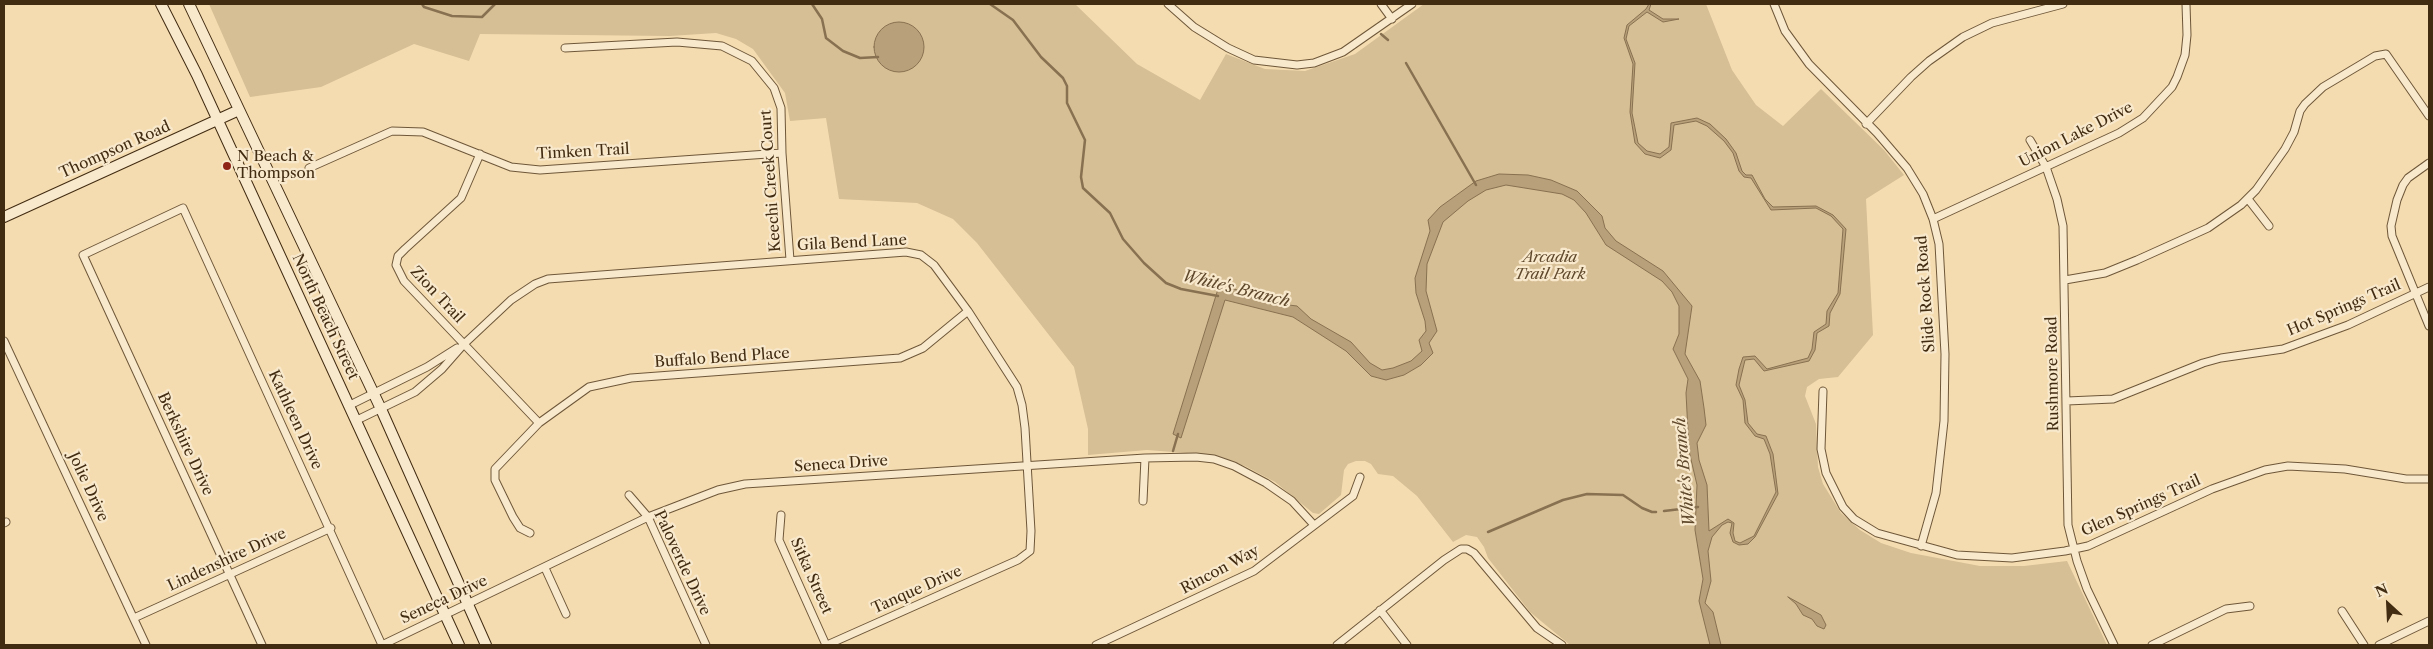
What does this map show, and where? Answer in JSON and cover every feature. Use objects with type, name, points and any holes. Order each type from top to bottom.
[{"type":"main road","name":"North Beach Street","points":[[161,4],[218,120],[459,645]]},
{"type":"main road","name":"North Beach Street","points":[[189,4],[381,409],[486,645]]},
{"type":"main road","name":"Thompson Road","points":[[4,217],[239,110]]},
{"type":"street","points":[[1168,4],[1194,27],[1228,48],[1254,60],[1282,64],[1314,63],[1335,55],[1358,43],[1412,4]]},
{"type":"street","points":[[1381,4],[1392,18]]},
{"type":"street","name":"Slide Rock Road","points":[[1774,4],[1785,31],[1809,64],[1866,124],[1877,133],[1907,168],[1923,194],[1933,219],[1940,253],[1945,354],[1944,421],[1936,493],[1921,546]]},
{"type":"street","points":[[1866,124],[1911,77],[1929,61],[1963,37],[1992,23],[2062,4]]},
{"type":"street","name":"Union Lake Drive","points":[[1933,219],[2119,133],[2143,118],[2161,100],[2177,77],[2185,55],[2187,36],[2186,4]]},
{"type":"street","name":"Keechi Creek Court","points":[[564,48],[677,42],[722,46],[752,61],[774,88],[781,108],[782,153],[790,260]]},
{"type":"street","points":[[2065,280],[2105,272],[2137,260],[2208,228],[2248,199],[2256,190],[2285,149],[2294,132],[2300,111],[2305,104],[2323,87],[2375,56],[2386,54],[2429,116]]},
{"type":"street","name":"Timken Trail","points":[[309,168],[392,131],[423,132],[511,167],[540,170],[782,153]]},
{"type":"street","name":"Rushmore Road","points":[[2030,140],[2046,167],[2057,199],[2063,226],[2068,525],[2087,589],[2114,645]]},
{"type":"street","name":"Zion Trail","points":[[480,154],[461,198],[398,256],[396,265],[404,281],[539,423]]},
{"type":"street","points":[[2429,163],[2408,178],[2403,185],[2397,200],[2391,226],[2392,236],[2429,326]]},
{"type":"street","points":[[2248,199],[2269,226]]},
{"type":"street","name":"Kathleen Drive","points":[[83,256],[183,208],[331,528],[382,645]]},
{"type":"street","name":"Gila Bend Lane","points":[[357,420],[415,392],[442,370],[464,344],[511,300],[535,284],[548,279],[906,252],[921,255],[934,265],[968,311],[1017,387],[1022,404],[1031,545],[1028,555],[1018,560]]},
{"type":"street","name":"Berkshire Drive","points":[[83,256],[262,645]]},
{"type":"street","name":"Hot Springs Trail","points":[[2067,401],[2113,399],[2202,363],[2221,358],[2283,349],[2348,325],[2429,287]]},
{"type":"street","name":"Buffalo Bend Place","points":[[530,533],[520,528],[513,517],[495,480],[496,469],[539,423],[581,391],[613,380],[900,358],[923,348],[968,311]]},
{"type":"street","name":"Jolie Drive","points":[[4,341],[146,645]]},
{"type":"street","name":"Gila Bend Lane","points":[[350,405],[427,367],[464,344]]},
{"type":"street","name":"Glen Springs Trail","points":[[1823,391],[1821,449],[1826,473],[1837,498],[1854,519],[1877,533],[1957,555],[1994,558],[2026,557],[2074,549],[2104,539],[2212,489],[2265,470],[2288,466],[2327,468],[2406,479],[2429,479]]},
{"type":"street","name":"Seneca Drive","points":[[382,645],[648,517],[718,490],[745,484],[1027,465],[1196,457],[1234,466],[1266,483],[1292,501],[1314,525]]},
{"type":"street","points":[[1142,501],[1145,458]]},
{"type":"street","name":"Rincon Way","points":[[1096,645],[1237,580],[1268,561],[1353,496],[1360,477]]},
{"type":"street","name":"Paloverde Drive","points":[[629,495],[648,517],[706,645]]},
{"type":"street","name":"Sitka Street","points":[[781,515],[778,540],[827,645]]},
{"type":"street","name":"Lindenshire Drive","points":[[134,618],[331,528]]},
{"type":"street","points":[[1337,645],[1444,560],[1461,549],[1467,549],[1474,553],[1526,617],[1537,628],[1562,645]]},
{"type":"street","name":"Tanque Drive","points":[[827,645],[1018,560]]},
{"type":"street","points":[[545,568],[566,614]]},
{"type":"street","points":[[2152,645],[2226,609],[2250,606]]},
{"type":"street","points":[[1380,610],[1407,645]]},
{"type":"street","points":[[2342,611],[2364,645]]},
{"type":"street","points":[[2379,645],[2429,621]]},
{"type":"green space","name":"Arcadia Trail Park","points":[[209,4],[1075,4],[1137,64],[1200,100],[1226,54],[1265,69],[1305,71],[1355,54],[1424,4],[1706,4],[1732,70],[1756,105],[1783,126],[1821,89],[1884,150],[1904,175],[1866,199],[1873,335],[1838,377],[1819,379],[1807,387],[1805,396],[1816,424],[1818,467],[1823,484],[1841,513],[1860,530],[1881,543],[1911,553],[1980,566],[2024,566],[2067,561],[2107,645],[1570,645],[1530,612],[1488,558],[1484,547],[1477,537],[1466,535],[1453,542],[1417,496],[1393,476],[1378,474],[1371,464],[1365,461],[1356,461],[1348,464],[1344,470],[1341,495],[1319,514],[1313,513],[1275,482],[1245,466],[1212,455],[1147,450],[1088,455],[1088,429],[1074,367],[977,243],[953,219],[917,203],[839,199],[826,118],[790,121],[785,93],[753,49],[736,39],[716,33],[670,36],[480,34],[469,61],[414,44],[321,87],[250,97]]},
{"type":"shaded area","points":[[1651,4],[1649,10],[1663,19],[1679,19],[1663,22],[1647,12],[1629,26],[1626,39],[1635,63],[1632,113],[1638,143],[1647,151],[1660,154],[1669,147],[1671,123],[1697,118],[1710,124],[1726,139],[1736,153],[1742,171],[1746,175],[1752,175],[1765,199],[1773,207],[1816,206],[1833,215],[1846,229],[1840,294],[1830,313],[1829,326],[1817,333],[1815,350],[1809,361],[1764,371],[1754,359],[1745,360],[1739,385],[1745,400],[1748,423],[1757,434],[1766,436],[1773,454],[1778,494],[1755,537],[1748,544],[1739,545],[1733,542],[1730,533],[1732,523],[1728,522],[1722,525],[1712,537],[1708,551],[1711,581],[1705,603],[1713,612],[1721,645],[1710,645],[1699,601],[1703,579],[1695,530],[1697,485],[1689,451],[1686,393],[1688,379],[1673,349],[1679,334],[1679,306],[1672,292],[1662,281],[1606,245],[1586,213],[1574,200],[1562,194],[1506,185],[1486,190],[1468,201],[1443,222],[1427,264],[1426,291],[1437,331],[1429,343],[1433,353],[1421,365],[1404,375],[1386,380],[1371,376],[1346,351],[1293,317],[1225,300],[1181,438],[1173,434],[1218,289],[1228,287],[1281,304],[1297,306],[1311,319],[1351,342],[1370,363],[1382,370],[1393,368],[1411,361],[1422,351],[1419,340],[1426,331],[1425,321],[1416,293],[1415,278],[1430,231],[1428,220],[1440,207],[1476,181],[1499,174],[1528,175],[1551,180],[1577,191],[1602,216],[1605,228],[1616,241],[1663,271],[1692,306],[1685,354],[1700,381],[1704,408],[1706,425],[1697,443],[1699,460],[1707,485],[1709,531],[1728,519],[1734,523],[1733,533],[1735,541],[1740,543],[1754,536],[1776,492],[1770,454],[1764,439],[1755,436],[1745,423],[1743,400],[1736,385],[1739,369],[1743,357],[1755,356],[1767,369],[1808,358],[1812,349],[1814,332],[1826,324],[1827,311],[1838,293],[1843,229],[1831,216],[1816,208],[1771,210],[1751,178],[1744,177],[1739,171],[1733,153],[1724,141],[1707,126],[1696,121],[1674,125],[1671,150],[1660,158],[1645,154],[1635,143],[1630,112],[1633,64],[1624,38],[1627,25],[1646,9]]},
{"type":"shaded area","points":[[894,22],[904,22],[917,29],[924,42],[924,52],[917,65],[904,72],[894,72],[885,68],[878,61],[874,52],[874,42],[878,33],[885,26]]},
{"type":"shaded area","points":[[1788,597],[1821,615],[1826,625],[1824,629],[1817,626],[1812,619],[1803,615],[1796,604]]},
{"type":"waterway","name":"White's Branch","points":[[422,4],[424,7],[452,16],[482,17],[495,4]]},
{"type":"waterway","points":[[812,4],[822,19],[826,38],[843,51],[860,58],[878,57]]},
{"type":"waterway","name":"White's Branch","points":[[990,4],[1013,20],[1041,57],[1063,78],[1067,86],[1067,103],[1085,140],[1081,177],[1083,188],[1110,213],[1123,239],[1144,263],[1166,283],[1181,289],[1218,296]]},
{"type":"waterway","points":[[1381,34],[1388,40]]},
{"type":"waterway","points":[[1406,63],[1476,185]]},
{"type":"waterway","points":[[1173,451],[1178,434]]},
{"type":"waterway","points":[[1488,532],[1563,500],[1587,494],[1623,495],[1642,508],[1656,512]]},
{"type":"waterway","points":[[1664,511],[1698,507]]},
{"type":"place","name":"N Beach & Thompson","points":[[227,166]]}]
